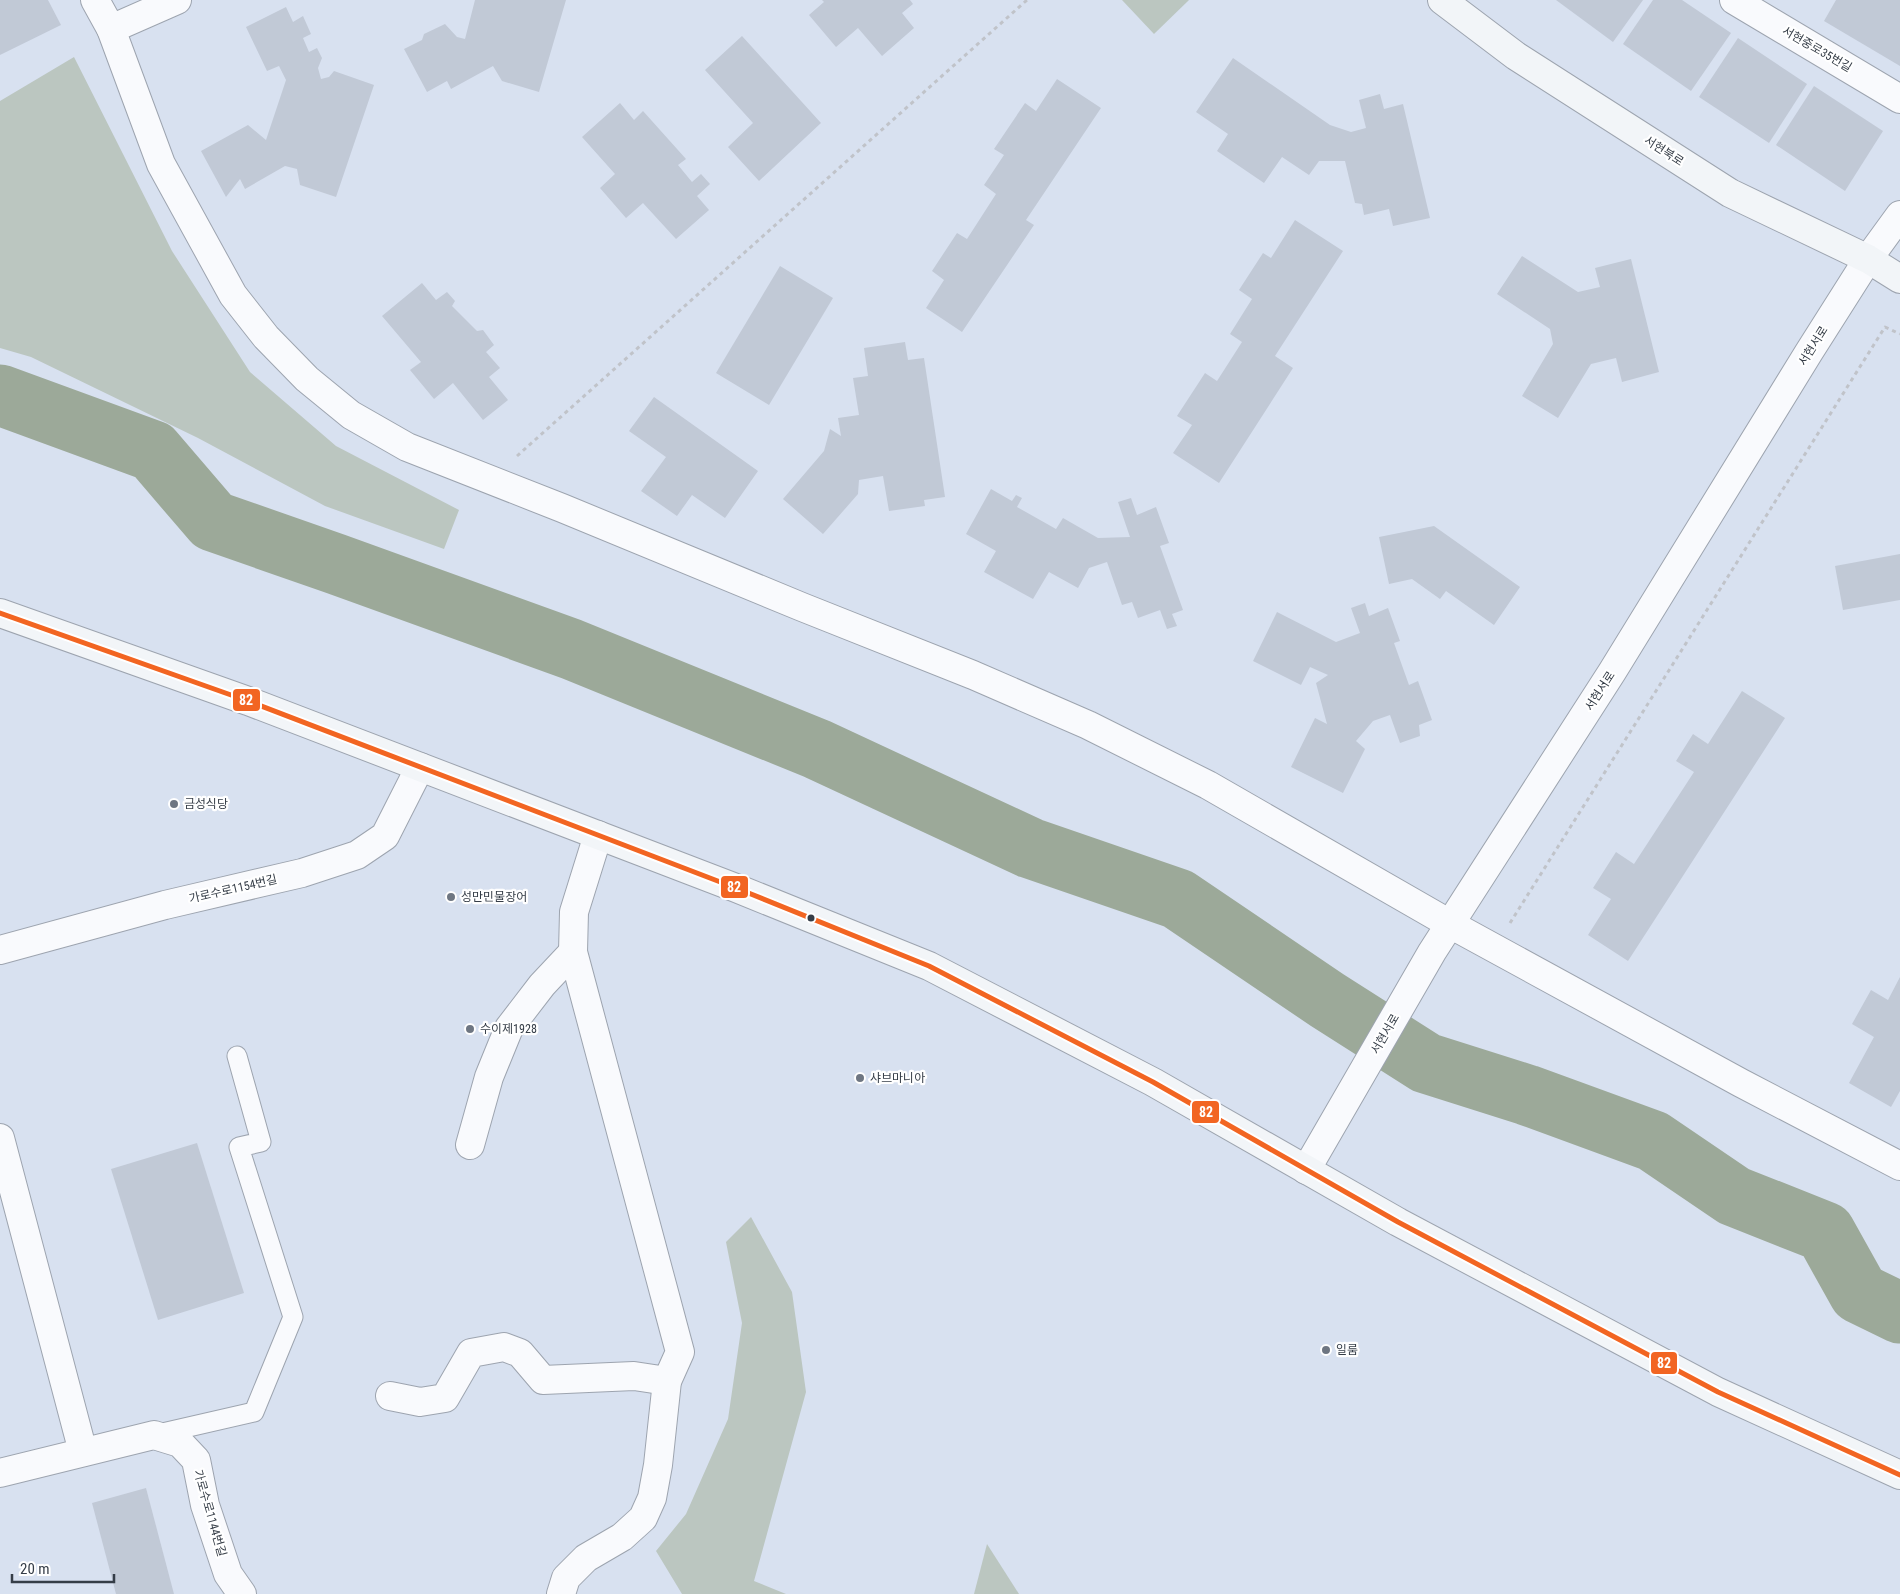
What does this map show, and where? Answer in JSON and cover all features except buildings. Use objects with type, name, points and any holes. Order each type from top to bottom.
[{"type":"street","points":[[95,0],[111,29],[161,164],[233,295],[273,344],[307,379],[350,415],[407,447],[973,675],[1088,725],[1208,785],[1450,924],[1741,1083],[1900,1166]]},
{"type":"street","points":[[111,29],[177,0]]},
{"type":"street","name":"서현북로","points":[[1442,0],[1516,56],[1730,193],[1868,259],[1900,279]]},
{"type":"street","name":"서현중로35번길","points":[[1734,0],[1900,98]]},
{"type":"street","name":"서현서로","points":[[1306,1170],[1432,952],[1612,672],[1868,259],[1900,215]]},
{"type":"street","points":[[0,614],[248,701],[598,835],[929,966],[1153,1082],[1398,1222],[1718,1392],[1900,1475]]},
{"type":"street","name":"가로수로1154번길","points":[[0,950],[165,905],[302,873],[357,855],[385,836],[420,767]]},
{"type":"street","points":[[561,1594],[566,1578],[586,1558],[622,1537],[643,1518],[652,1498],[658,1465],[667,1382],[680,1352],[573,952],[574,912],[598,835]]},
{"type":"street","points":[[470,1145],[489,1076],[508,1028],[573,952]]},
{"type":"street","points":[[0,1138],[83,1452]]},
{"type":"street","points":[[390,1396],[420,1402],[445,1398],[471,1353],[504,1347],[520,1353],[543,1380],[634,1376],[667,1382]]},
{"type":"street","points":[[0,1473],[154,1435]]},
{"type":"street","name":"가로수로1144번길","points":[[154,1435],[180,1443],[196,1460],[205,1505],[228,1574],[242,1594]]},
{"type":"lane","points":[[154,1435],[254,1412],[292,1317],[240,1147],[261,1142],[237,1056]]},
{"type":"path","points":[[512,460],[1027,0]]},
{"type":"path","points":[[1509,925],[1885,327],[1900,334]]},
{"type":"shaded area","points":[[1122,0],[1189,0],[1154,34]]},
{"type":"shaded area","points":[[74,57],[172,251],[250,372],[336,446],[459,510],[444,549],[325,506],[198,438],[31,357],[0,348],[0,101]]},
{"type":"shaded area","points":[[751,1217],[792,1292],[806,1392],[754,1581],[786,1594],[682,1594],[656,1551],[686,1514],[728,1419],[742,1323],[726,1242]]},
{"type":"shaded area","points":[[987,1544],[1019,1594],[974,1594]]},
{"type":"waterway","points":[[0,395],[153,451],[213,521],[571,649],[817,749],[1030,848],[1178,899],[1327,1000],[1426,1063],[1527,1095],[1653,1141],[1734,1196],[1825,1232],[1859,1293],[1900,1313]]},
{"type":"transit line","name":"82","points":[[0,613],[248,701],[736,888],[929,966],[1153,1082],[1398,1222],[1718,1392],[1900,1475]]},
{"type":"place","name":"금성식당","points":[[174,804]]},
{"type":"place","name":"성만민물장어","points":[[451,897]]},
{"type":"place","name":"수이제1928","points":[[470,1029]]},
{"type":"place","name":"샤브마니아","points":[[860,1078]]},
{"type":"place","name":"일룸","points":[[1326,1350]]}]
